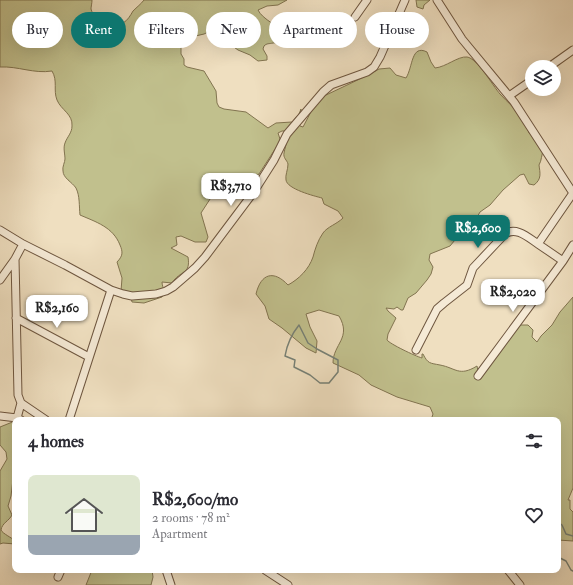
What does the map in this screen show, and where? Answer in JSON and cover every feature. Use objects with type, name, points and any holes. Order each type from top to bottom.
[{"type":"street","points":[[357,14],[367,0]]},
{"type":"street","points":[[0,230],[23,244],[111,290],[132,296],[156,294],[173,286],[195,268],[253,194],[274,160],[287,134],[323,92],[331,85],[367,72],[374,67],[380,58],[405,0]]},
{"type":"street","points":[[437,0],[462,40],[510,96],[573,193],[538,244]]},
{"type":"street","points":[[559,60],[573,50]]},
{"type":"street","points":[[510,96],[525,85]]},
{"type":"street","points":[[416,350],[440,306],[467,285],[473,268],[507,232],[519,232],[563,261]]},
{"type":"street","points":[[0,280],[15,259],[23,244]]},
{"type":"street","points":[[478,376],[563,261],[573,245]]},
{"type":"street","points":[[15,259],[18,387],[21,402],[19,417]]},
{"type":"street","points":[[69,417],[111,290]]},
{"type":"street","points":[[16,318],[89,357]]},
{"type":"street","points":[[21,402],[42,417]]},
{"type":"street","points":[[0,416],[12,418]]},
{"type":"street","points":[[167,573],[171,585]]},
{"type":"street","points":[[269,573],[283,584]]},
{"type":"street","points":[[510,573],[520,585]]},
{"type":"shaded area","points":[[0,0],[92,0],[91,9],[92,12],[71,12],[71,48],[126,48],[126,21],[144,0],[287,0],[278,5],[267,6],[258,10],[259,12],[206,12],[206,33],[198,35],[198,12],[134,12],[134,48],[181,48],[184,65],[204,71],[216,91],[217,103],[219,107],[246,112],[268,128],[276,123],[292,122],[299,114],[301,109],[299,124],[303,127],[314,106],[324,96],[379,69],[390,68],[396,75],[406,78],[413,58],[418,51],[422,50],[427,52],[435,68],[463,57],[467,57],[475,62],[500,94],[523,118],[529,133],[532,134],[534,140],[544,149],[539,165],[539,178],[537,183],[534,185],[529,184],[524,174],[520,175],[503,190],[490,205],[480,212],[476,219],[450,246],[430,254],[429,260],[433,267],[431,274],[416,293],[408,298],[403,310],[397,307],[394,309],[386,308],[396,318],[388,334],[387,340],[419,357],[422,358],[423,354],[426,360],[432,363],[458,371],[466,371],[477,366],[479,376],[481,376],[485,373],[519,325],[528,325],[533,330],[532,337],[537,342],[573,297],[573,488],[568,500],[570,500],[570,509],[573,512],[573,541],[561,540],[561,417],[432,417],[433,414],[430,407],[397,397],[371,385],[359,375],[333,363],[334,356],[343,336],[344,330],[339,316],[319,310],[306,314],[310,327],[317,341],[316,353],[306,348],[269,319],[265,306],[256,294],[261,282],[269,276],[278,277],[288,285],[296,280],[309,266],[323,233],[343,218],[338,211],[324,204],[322,198],[301,192],[291,186],[286,180],[288,164],[284,155],[287,140],[286,131],[278,133],[280,139],[279,143],[259,174],[228,192],[212,196],[201,213],[208,237],[206,242],[195,242],[181,236],[176,237],[177,245],[171,248],[188,257],[189,263],[186,270],[172,283],[162,282],[164,292],[162,297],[144,303],[132,302],[131,298],[121,291],[122,278],[117,262],[122,252],[117,239],[108,229],[80,215],[79,198],[76,188],[63,173],[65,159],[64,145],[71,131],[72,122],[69,115],[61,107],[57,100],[55,93],[55,78],[52,71],[39,72],[0,67]]},
{"type":"shaded area","points":[[416,0],[430,0],[424,5],[423,9],[417,7]]},
{"type":"shaded area","points":[[261,14],[269,21],[269,44],[264,46],[263,49],[267,56],[267,60],[258,61],[250,55],[235,48],[261,48]]},
{"type":"shaded area","points":[[12,422],[12,488],[8,506],[12,515],[1,530],[12,539],[12,544],[0,544],[0,471],[7,459],[6,452],[0,445],[0,427]]},
{"type":"shaded area","points":[[91,573],[152,573],[151,585],[86,585]]},
{"type":"waterway","points":[[299,325],[308,343],[338,360],[338,372],[329,383],[320,383],[310,375],[294,367],[295,360],[285,356],[290,340],[299,325]]},
{"type":"waterway","points":[[561,524],[566,534],[573,536]]},
{"type":"waterway","points":[[561,558],[566,561],[573,571]]}]
